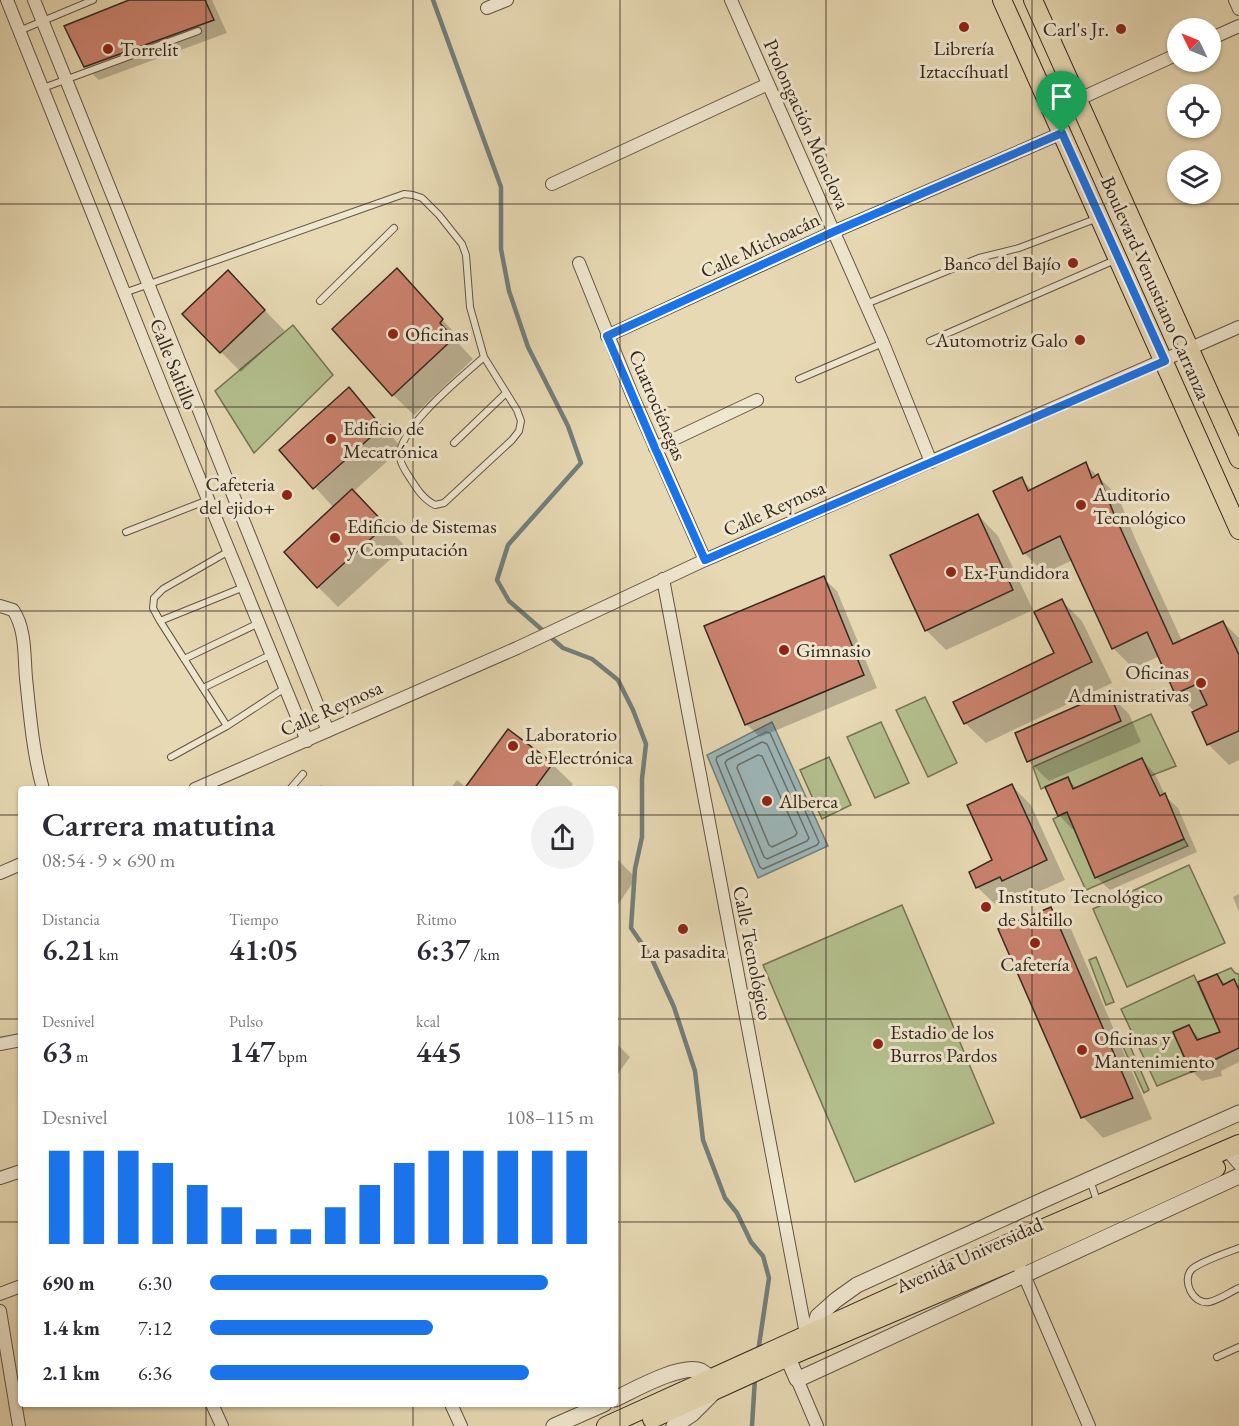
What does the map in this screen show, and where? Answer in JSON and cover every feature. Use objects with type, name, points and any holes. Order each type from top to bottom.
[{"type":"main road","name":"Boulevard Venustiano Carranza","points":[[1002,0],[1239,530]]},
{"type":"main road","name":"Boulevard Venustiano Carranza","points":[[1033,0],[1239,459]]},
{"type":"main road","name":"Avenida Universidad","points":[[778,1355],[810,1333],[1015,1260],[1098,1205],[1236,1158]]},
{"type":"main road","name":"Avenida Universidad","points":[[606,1426],[1015,1260],[1236,1158]]},
{"type":"main road","name":"Avenida Universidad","points":[[635,1426],[713,1384]]},
{"type":"street","name":"Calle Saltillo","points":[[7,0],[307,741]]},
{"type":"street","name":"Calle Saltillo","points":[[34,0],[328,730]]},
{"type":"street","points":[[487,8],[507,0]]},
{"type":"street","name":"Prolongación Monclova","points":[[731,0],[882,343],[931,462]]},
{"type":"street","points":[[1234,0],[1239,9]]},
{"type":"street","points":[[1221,34],[1239,26]]},
{"type":"street","points":[[1077,100],[1167,59]]},
{"type":"street","points":[[552,184],[768,84]]},
{"type":"street","name":"Calle Michoacán","points":[[607,336],[833,232],[1062,133]]},
{"type":"street","name":"Cuatrociénegas","points":[[579,263],[607,336],[705,560]]},
{"type":"street","name":"Calle Reynosa","points":[[202,786],[517,648],[705,560],[1239,327]]},
{"type":"street","points":[[655,448],[757,400]]},
{"type":"street","name":"Calle Tecnológico","points":[[663,579],[801,1313],[810,1333]]},
{"type":"street","points":[[0,606],[13,610],[21,628],[36,765],[42,786]]},
{"type":"street","points":[[0,873],[18,865]]},
{"type":"street","points":[[0,1044],[18,1041]]},
{"type":"street","name":"Avenida Universidad","points":[[810,1333],[818,1316],[857,1286],[1239,1113]]},
{"type":"street","points":[[0,1178],[18,1172]]},
{"type":"street","points":[[1015,1260],[1089,1426]]},
{"type":"street","name":"Avenida Universidad","points":[[797,1378],[1015,1260]]},
{"type":"street","points":[[0,1294],[18,1287]]},
{"type":"street","points":[[0,1311],[17,1390],[19,1426]]},
{"type":"street","points":[[778,1355],[797,1378],[817,1426]]},
{"type":"street","points":[[618,1398],[670,1374],[685,1370],[701,1371],[713,1384]]},
{"type":"street","name":"Avenida Universidad","points":[[674,1426],[692,1414],[713,1384]]},
{"type":"street","points":[[213,1407],[222,1426]]},
{"type":"street","points":[[453,1407],[461,1426]]},
{"type":"street","points":[[554,1426],[597,1407]]},
{"type":"lane","points":[[19,31],[93,0]]},
{"type":"lane","points":[[43,88],[198,31]]},
{"type":"lane","points":[[124,293],[404,194],[422,198],[462,244],[466,255],[470,307],[484,357],[517,410],[521,421],[519,431],[512,440],[444,503],[435,505],[426,500],[405,470],[400,457],[401,446],[423,413],[484,357]]},
{"type":"lane","points":[[865,305],[979,258],[1019,248],[1100,217]]},
{"type":"lane","points":[[320,301],[394,228]]},
{"type":"lane","points":[[930,341],[1119,259]]},
{"type":"lane","points":[[799,379],[882,343]]},
{"type":"lane","points":[[454,442],[506,393]]},
{"type":"lane","points":[[126,532],[208,500]]},
{"type":"lane","points":[[227,726],[153,608],[154,598],[163,589],[229,551]]},
{"type":"lane","points":[[160,621],[244,587]]},
{"type":"lane","points":[[184,659],[259,623]]},
{"type":"lane","points":[[203,688],[272,654]]},
{"type":"lane","points":[[171,757],[227,726],[285,688]]},
{"type":"lane","points":[[293,786],[303,774]]},
{"type":"lane","points":[[1090,1179],[1098,1205]]},
{"type":"lane","points":[[1239,1248],[1193,1268],[1188,1275],[1188,1284],[1194,1296],[1201,1301],[1209,1302],[1239,1288]]},
{"type":"lane","points":[[1217,1357],[1239,1347]]},
{"type":"green space","points":[[293,325],[333,375],[254,453],[215,391]]},
{"type":"green space","points":[[925,697],[957,763],[928,777],[896,710]]},
{"type":"green space","points":[[1151,714],[1176,766],[1150,776],[1142,758],[1073,789],[1068,777],[1041,789],[1033,767]]},
{"type":"green space","points":[[881,722],[909,783],[875,798],[847,737]]},
{"type":"green space","points":[[829,757],[851,805],[822,819],[800,770]]},
{"type":"green space","points":[[1067,812],[1095,877],[1184,839],[1188,846],[1086,890],[1053,819]]},
{"type":"green space","points":[[1189,865],[1225,943],[1127,987],[1093,909]]},
{"type":"green space","name":"Estadio de los Burros Pardos","points":[[902,905],[994,1123],[855,1182],[763,965]]},
{"type":"green space","points":[[1096,957],[1114,1002],[1106,1005],[1089,960]]},
{"type":"green space","points":[[1231,968],[1239,974],[1239,990],[1234,980],[1223,985],[1217,974]]},
{"type":"green space","points":[[1194,975],[1220,1032],[1197,1040],[1189,1025],[1173,1032],[1191,1072],[1157,1086],[1121,1009]]},
{"type":"green space","points":[[1127,1039],[1149,1090],[1144,1093],[1121,1042]]},
{"type":"water","name":"Alberca","points":[[772,722],[828,846],[758,878],[707,755]]},
{"type":"building","name":"Torrelit","points":[[129,0],[205,0],[214,20],[84,67],[64,26]]},
{"type":"building","name":"Oficinas","points":[[397,268],[443,319],[440,323],[454,338],[392,396],[332,329]]},
{"type":"building","points":[[228,270],[265,310],[220,353],[182,314]]},
{"type":"building","name":"Edificio de Mecatrónica","points":[[349,387],[382,427],[313,489],[279,450]]},
{"type":"building","points":[[1086,462],[1092,478],[1098,474],[1173,644],[1223,621],[1239,655],[1239,731],[1207,745],[1192,712],[1207,705],[1197,684],[1175,694],[1147,632],[1112,649],[1060,536],[1023,554],[993,491],[1022,477],[1028,491]]},
{"type":"building","name":"Edificio de Sistemas y Computación","points":[[352,489],[386,525],[317,588],[284,552]]},
{"type":"building","name":"Ex-Fundidora","points":[[978,514],[1013,590],[925,631],[890,555]]},
{"type":"building","name":"Gimnasio","points":[[824,576],[864,675],[745,725],[704,626]]},
{"type":"building","points":[[1062,599],[1092,662],[964,724],[953,702],[1054,653],[1034,612]]},
{"type":"building","points":[[1109,692],[1121,721],[1027,762],[1015,733]]},
{"type":"building","name":"Laboratorio de Electrónica","points":[[508,729],[553,763],[536,786],[466,786]]},
{"type":"building","points":[[1142,758],[1160,796],[1165,793],[1184,839],[1095,878],[1067,812],[1058,816],[1045,787],[1068,777],[1073,789]]},
{"type":"building","points":[[1012,784],[1047,860],[1002,881],[1000,877],[976,888],[969,872],[992,860],[967,805]]},
{"type":"building","name":"Oficinas y Mantenimiento","points":[[1051,907],[1133,1098],[1081,1118],[998,929]]},
{"type":"building","points":[[1217,974],[1223,985],[1234,979],[1239,990],[1239,1048],[1212,1061],[1213,1066],[1191,1072],[1173,1032],[1189,1025],[1197,1040],[1220,1032],[1198,982]]},
{"type":"waterway","points":[[433,0],[501,187],[501,249],[509,291],[528,347],[568,426],[581,463],[508,545],[497,580],[509,601],[563,648],[592,659],[618,680],[646,744],[642,779],[642,837],[635,869],[631,928],[651,957],[674,1007],[695,1071],[703,1140],[725,1198],[737,1213],[751,1242],[763,1256],[769,1278],[758,1352]]},
{"type":"waterway","points":[[752,1426],[755,1378]]},
{"type":"place","name":"Librería Iztaccíhuatl","points":[[964,27]]},
{"type":"place","name":"Carl's Jr.","points":[[1121,29]]},
{"type":"place","name":"Torrelit","points":[[108,49]]},
{"type":"place","name":"Banco del Bajío","points":[[1073,263]]},
{"type":"place","name":"Oficinas","points":[[393,334]]},
{"type":"place","name":"Automotriz Galo","points":[[1080,340]]},
{"type":"place","name":"Edificio de Mecatrónica","points":[[331,439]]},
{"type":"place","name":"Cafeteria del ejido+","points":[[287,495]]},
{"type":"place","name":"Auditorio Tecnológico","points":[[1081,505]]},
{"type":"place","name":"Edificio de Sistemas y Computación","points":[[335,538]]},
{"type":"place","name":"Ex-Fundidora","points":[[951,572]]},
{"type":"place","name":"Gimnasio","points":[[784,650]]},
{"type":"place","name":"Oficinas Administrativas","points":[[1201,683]]},
{"type":"place","name":"Laboratorio de Electrónica","points":[[513,746]]},
{"type":"place","name":"Alberca","points":[[767,801]]},
{"type":"place","name":"Instituto Tecnológico de Saltillo","points":[[986,907]]},
{"type":"place","name":"La pasadita","points":[[683,929]]},
{"type":"place","name":"Cafetería","points":[[1035,943]]},
{"type":"place","name":"Estadio de los Burros Pardos","points":[[878,1044]]},
{"type":"place","name":"Oficinas y Mantenimiento","points":[[1082,1050]]},
{"type":"route","points":[[1062,133],[1165,361],[705,560],[607,336],[833,232],[1062,133]]}]
